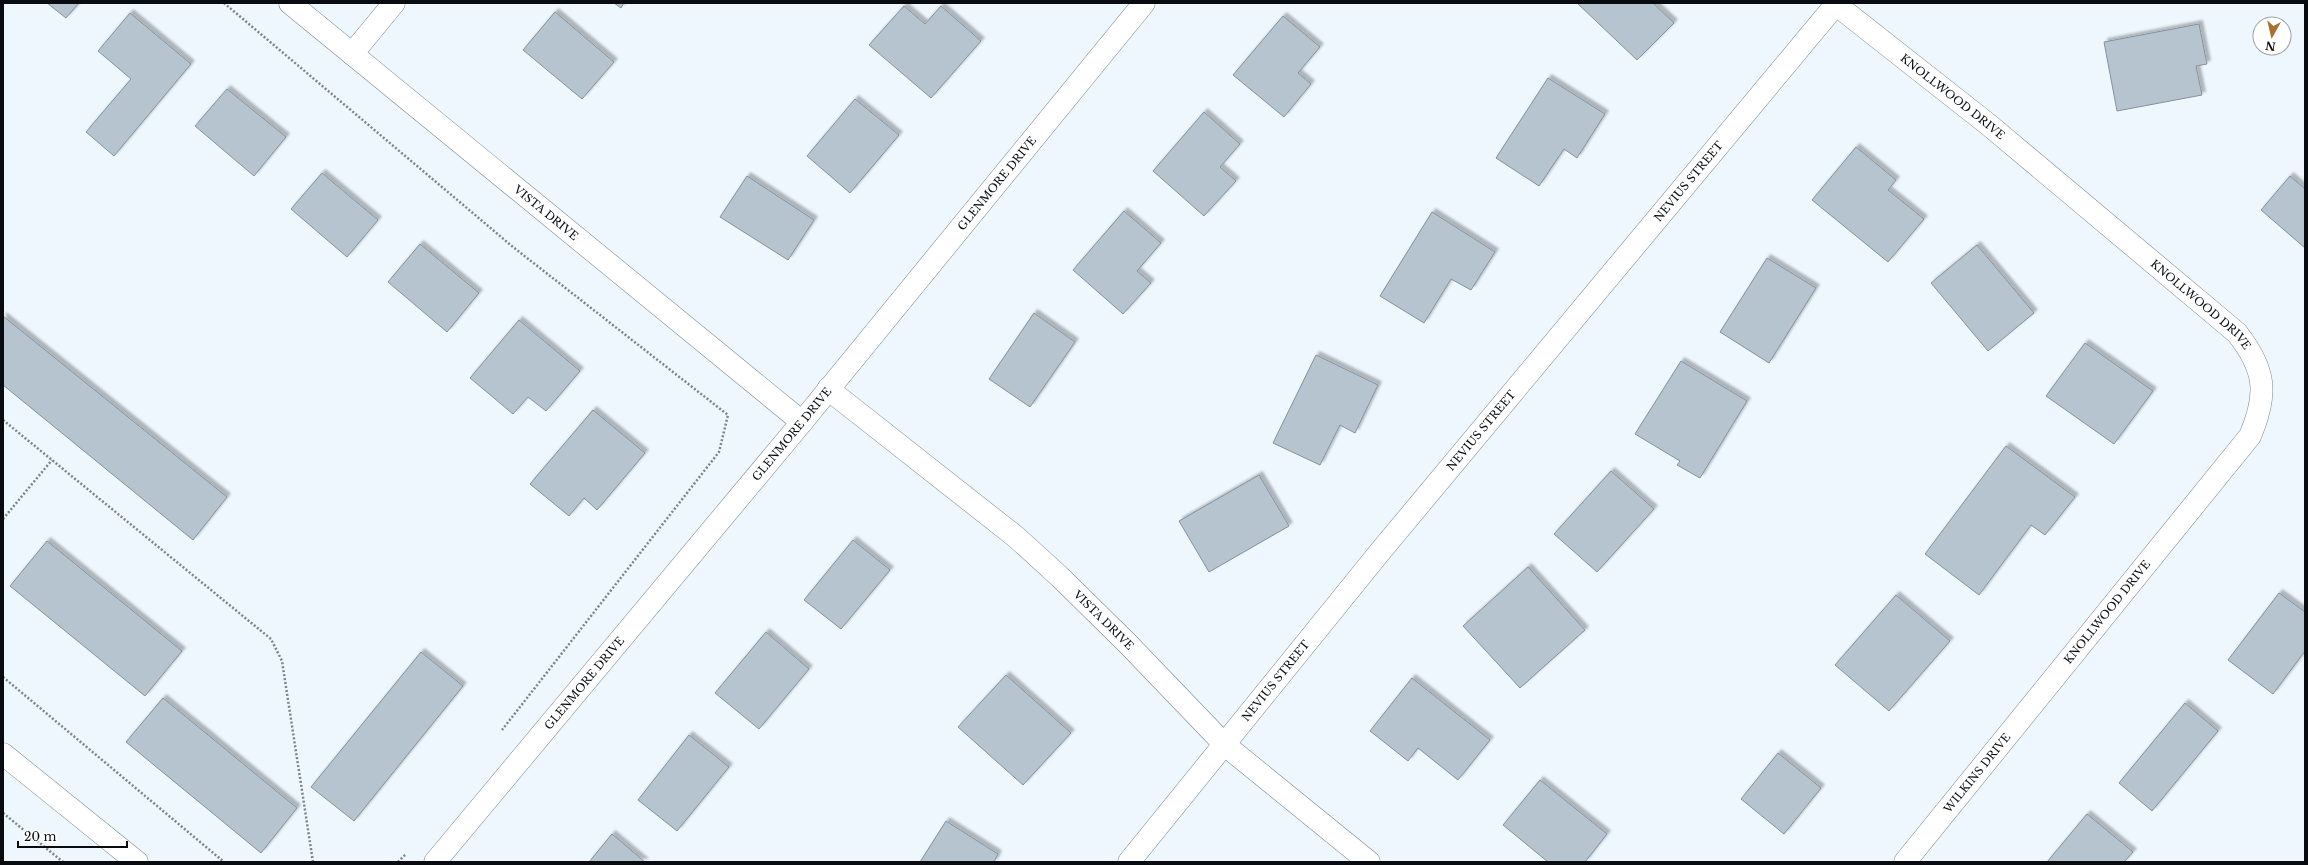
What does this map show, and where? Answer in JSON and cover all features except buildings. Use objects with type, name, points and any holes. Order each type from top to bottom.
[{"type":"street","name":"VISTA DRIVE","points":[[290,3],[802,422]]},
{"type":"street","points":[[352,54],[394,3]]},
{"type":"street","name":"GLENMORE DRIVE","points":[[435,862],[802,422],[1144,3]]},
{"type":"street","name":"KNOLLWOOD DRIVE","points":[[1836,4],[1989,125],[2237,333],[2250,350],[2259,371],[2262,392],[2260,414],[2250,436],[2050,683]]},
{"type":"street","name":"NEVIUS STREET","points":[[1129,862],[1384,547],[1836,4]]},
{"type":"street","name":"VISTA DRIVE","points":[[828,389],[1016,537],[1060,577],[1128,644],[1225,745],[1369,862]]},
{"type":"street","name":"WILKINS DRIVE","points":[[1905,862],[2050,683]]},
{"type":"street","points":[[3,754],[137,862]]},
{"type":"path","points":[[224,3],[513,247],[728,415],[719,452],[497,737]]},
{"type":"path","points":[[3,420],[271,639],[282,662],[313,862]]},
{"type":"path","points":[[3,520],[52,460]]},
{"type":"path","points":[[3,677],[224,862]]},
{"type":"path","points":[[3,813],[63,862]]},
{"type":"path","points":[[398,862],[410,848]]}]
